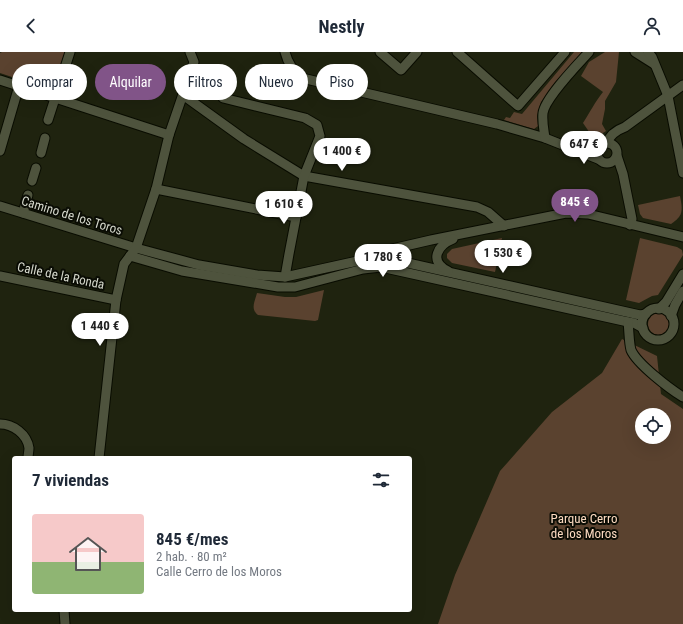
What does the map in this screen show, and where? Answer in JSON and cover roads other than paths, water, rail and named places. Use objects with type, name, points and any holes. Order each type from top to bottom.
[{"type":"street","points":[[66,64],[70,52]]},
{"type":"street","points":[[190,52],[193,64]]},
{"type":"street","points":[[286,52],[287,61],[294,71],[302,78],[497,124],[545,138],[598,159],[603,163],[614,161],[613,148],[625,127],[683,85]]},
{"type":"street","points":[[380,52],[401,70],[417,52]]},
{"type":"street","points":[[457,52],[518,106],[560,54]]},
{"type":"street","points":[[545,138],[542,125],[543,112],[546,103],[589,52]]},
{"type":"street","points":[[635,52],[654,64]]},
{"type":"street","points":[[648,52],[652,56],[668,96],[683,173]]},
{"type":"street","points":[[0,80],[12,84]]},
{"type":"street","points":[[0,150],[15,100]]},
{"type":"street","points":[[48,120],[55,100]]},
{"type":"street","points":[[58,100],[169,134]]},
{"type":"street","points":[[99,456],[116,300],[124,264],[136,248],[156,189],[169,134],[181,100]]},
{"type":"street","points":[[190,100],[244,139],[304,176],[477,207],[488,212],[504,226]]},
{"type":"street","points":[[231,100],[306,118],[317,125],[320,136],[304,176],[285,277]]},
{"type":"street","points":[[41,153],[45,138]]},
{"type":"street","points":[[579,151],[597,148],[601,144],[613,148]]},
{"type":"street","points":[[597,148],[596,154],[598,159]]},
{"type":"street","points":[[613,148],[623,174],[632,219],[630,225]]},
{"type":"street","points":[[609,163],[623,174]]},
{"type":"street","points":[[32,181],[36,168]]},
{"type":"street","points":[[156,189],[296,217]]},
{"type":"street","points":[[22,213],[28,195]]},
{"type":"street","name":"Camino de los Toros","points":[[0,206],[136,248],[198,265],[257,275],[285,277],[362,260]]},
{"type":"street","points":[[362,260],[392,249],[430,240],[572,212],[588,214],[678,236],[683,229]]},
{"type":"street","points":[[455,274],[443,268],[439,264],[437,259],[439,248],[446,242],[466,234]]},
{"type":"street","points":[[130,256],[182,271],[278,287],[295,287],[362,269],[381,267],[634,323],[643,328],[649,337],[654,339],[664,339],[672,332],[674,321],[668,312],[659,308]]},
{"type":"street","points":[[362,260],[378,258],[390,259],[640,315],[659,308],[666,302],[683,274]]},
{"type":"street","name":"Calle de la Ronda","points":[[0,276],[116,300]]},
{"type":"street","points":[[672,316],[675,305],[683,291]]},
{"type":"street","points":[[643,328],[642,323],[646,314]]},
{"type":"street","points":[[628,322],[631,350],[642,364],[683,397]]},
{"type":"street","points":[[0,424],[6,424],[22,433],[29,448],[28,456]]},
{"type":"street","points":[[64,612],[65,624]]},
{"type":"park label","name":"Parque Cerro de los Moros","points":[[584,526]]}]
